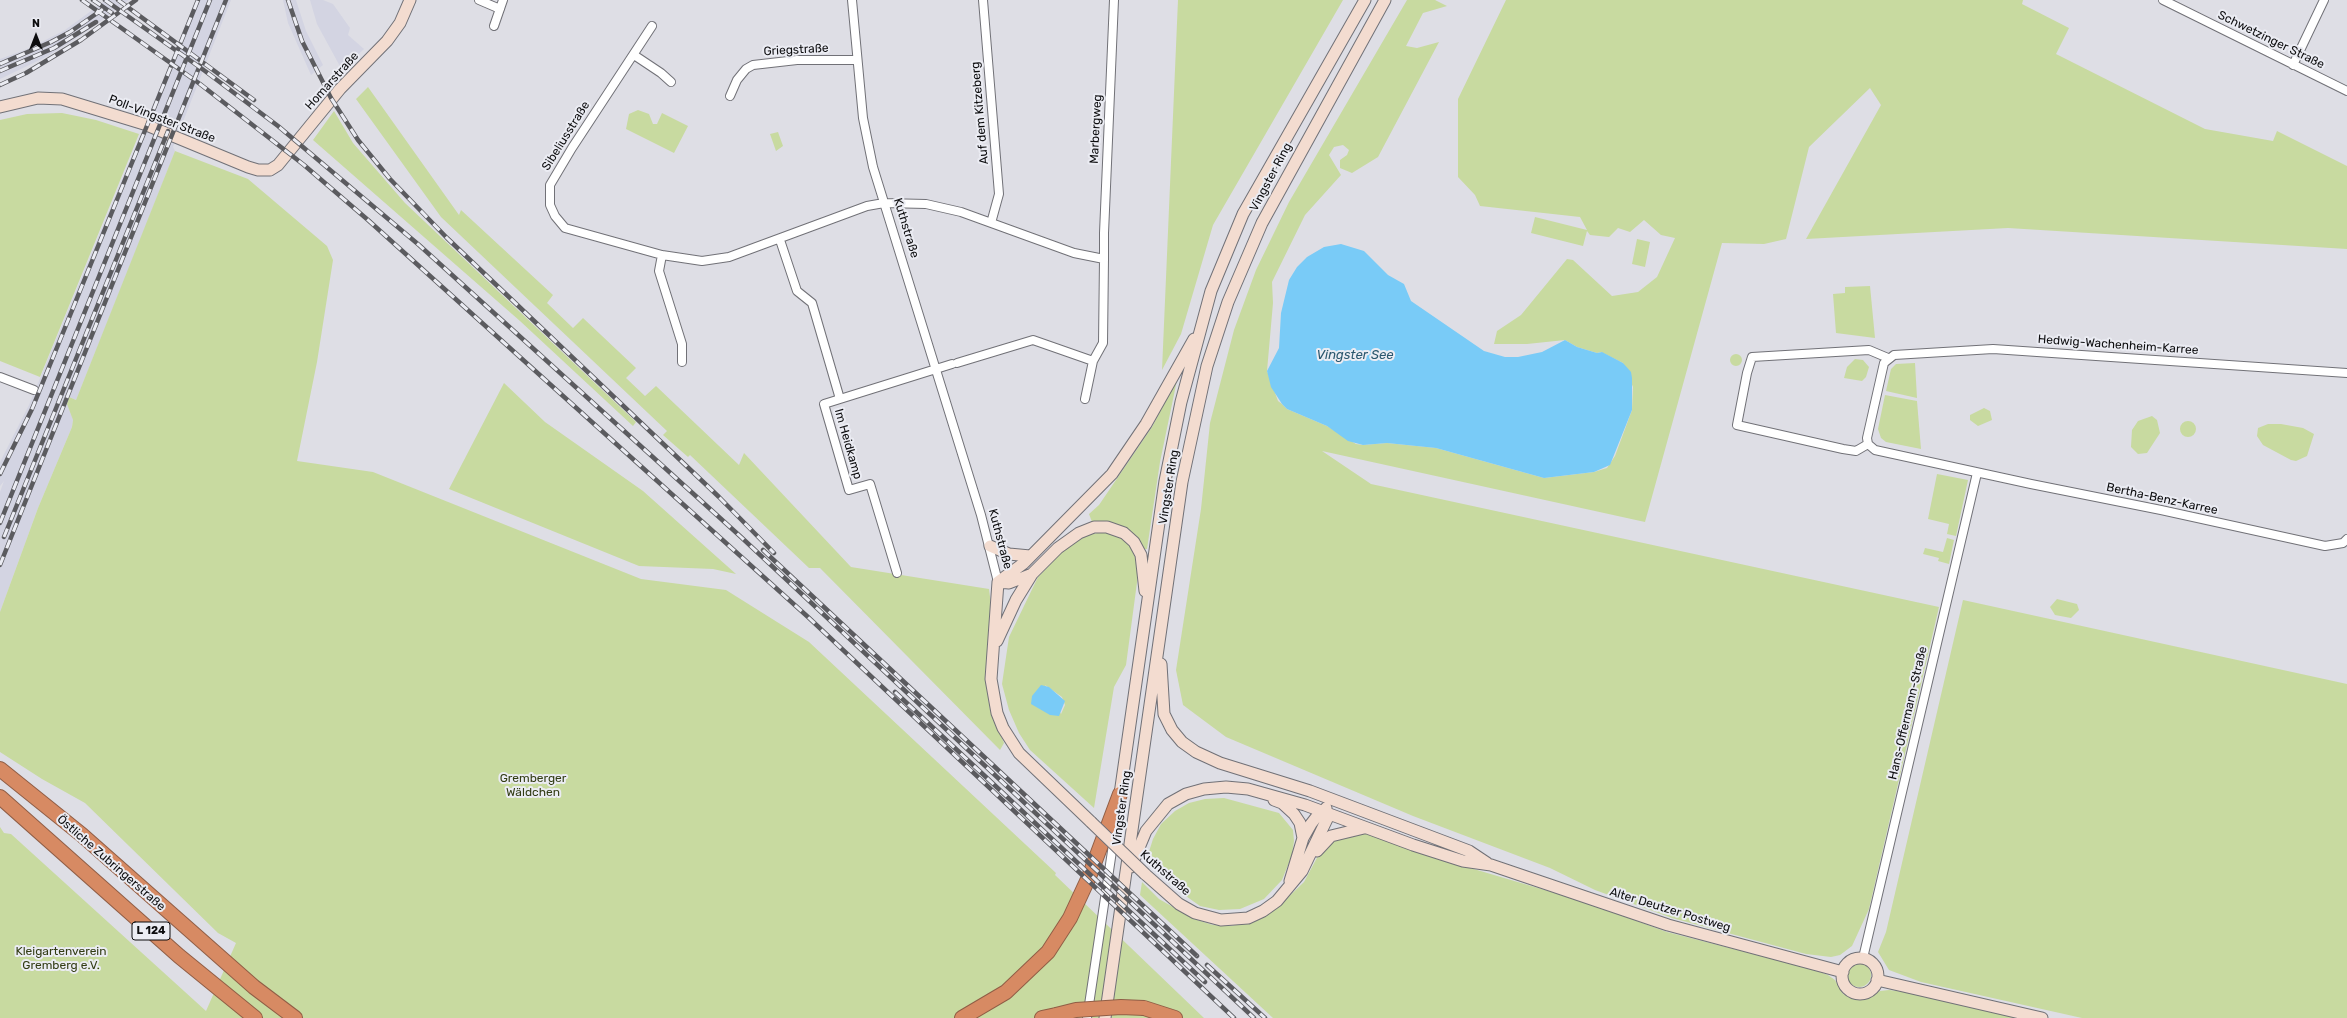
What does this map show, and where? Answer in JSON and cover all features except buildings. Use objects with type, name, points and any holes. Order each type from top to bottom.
[{"type":"highway","name":"Östliche Zubringerstraße","points":[[0,769],[82,836],[254,987],[294,1017]]},
{"type":"highway","points":[[962,1018],[1006,992],[1048,952],[1070,918],[1089,877],[1120,794]]},
{"type":"highway","name":"Östliche Zubringerstraße","points":[[0,797],[174,951],[255,1018]]},
{"type":"highway","points":[[1049,1016],[1076,1010],[1121,1007],[1144,1008],[1175,1018]]},
{"type":"main road","name":"Homarstraße","points":[[265,171],[278,165],[340,89],[387,41],[400,23],[410,0]]},
{"type":"main road","name":"Vingster Ring","points":[[1120,794],[1165,481],[1181,402],[1211,291],[1243,214],[1365,0]]},
{"type":"main road","name":"Vingster Ring","points":[[1105,1018],[1160,630],[1191,434],[1207,366],[1228,302],[1262,223],[1385,0]]},
{"type":"main road","name":"Poll-Vingster Straße","points":[[0,107],[38,98],[52,98],[78,103],[144,124],[248,167],[265,171]]},
{"type":"main road","points":[[998,582],[1030,556],[1112,474],[1146,424],[1204,321]]},
{"type":"main road","points":[[994,649],[1016,600],[1032,574],[1058,548],[1079,533],[1094,528],[1107,527],[1124,533],[1134,542],[1141,556],[1146,608]]},
{"type":"main road","points":[[990,546],[1010,554],[1030,556]]},
{"type":"main road","points":[[998,582],[1009,583],[1032,574]]},
{"type":"main road","name":"Kuthstraße","points":[[998,582],[994,649],[991,663],[992,695],[1003,728],[1029,764],[1145,874],[1190,910],[1208,918],[1221,920],[1248,918],[1263,911],[1277,901],[1302,871],[1317,844],[1325,811]]},
{"type":"main road","name":"Alter Deutzer Postweg","points":[[1160,630],[1161,693],[1164,714],[1172,730],[1182,742],[1196,752],[1220,763],[1312,792],[1468,851],[1491,865]]},
{"type":"main road","points":[[1125,880],[1146,831],[1168,804],[1186,794],[1204,789],[1237,788],[1282,803],[1297,818],[1303,838]]},
{"type":"main road","name":"Alter Deutzer Postweg","points":[[1237,788],[1268,793],[1325,811],[1367,828],[1463,861],[1491,865],[1668,925],[1843,972]]},
{"type":"main road","points":[[1312,792],[1325,811],[1348,806]]},
{"type":"main road","name":"Kuthstraße","points":[[1287,889],[1303,838],[1325,811]]},
{"type":"main road","points":[[1302,871],[1331,836],[1345,831],[1367,828]]},
{"type":"main road","points":[[1863,958],[1875,966],[1877,980],[1869,991],[1856,993],[1845,985],[1843,972],[1850,961],[1863,958]]},
{"type":"main road","points":[[1877,980],[2042,1018]]},
{"type":"street","points":[[479,0],[500,9]]},
{"type":"street","points":[[494,26],[503,0]]},
{"type":"street","name":"Kuthstraße","points":[[852,0],[863,118],[873,167],[990,546],[998,582]]},
{"type":"street","name":"Auf dem Kitzeberg","points":[[983,0],[999,194],[991,223]]},
{"type":"street","name":"Marbergweg","points":[[1085,399],[1093,361],[1103,343],[1104,233],[1114,0]]},
{"type":"street","name":"Schwetzinger Straße","points":[[2163,0],[2177,3],[2347,92]]},
{"type":"street","points":[[2293,65],[2324,0]]},
{"type":"street","name":"Sibeliusstraße","points":[[652,26],[634,56],[555,174],[550,184],[550,205],[559,223],[573,232],[662,255],[702,261],[729,257],[780,240],[867,206],[884,203]]},
{"type":"street","points":[[634,56],[661,73],[671,82]]},
{"type":"street","name":"Griegstraße","points":[[730,96],[737,80],[746,69],[753,65],[797,60],[857,60]]},
{"type":"street","points":[[884,203],[943,207],[1074,253],[1104,259]]},
{"type":"street","name":"Im Heidkamp","points":[[780,240],[797,291],[812,303],[840,399]]},
{"type":"street","points":[[662,255],[659,272],[682,344],[682,362]]},
{"type":"street","name":"Im Heidkamp","points":[[897,573],[870,484],[849,490],[824,404],[1033,340],[1093,361]]},
{"type":"street","name":"Hedwig-Wachenheim-Karree","points":[[1888,358],[1894,355],[1993,349],[2347,373]]},
{"type":"street","points":[[1869,350],[1888,358],[1884,362],[1867,429],[1868,444],[1856,451],[1737,425],[1747,373],[1752,357],[1869,350]]},
{"type":"street","points":[[0,377],[34,390]]},
{"type":"street","name":"Bertha-Benz-Karree","points":[[1868,444],[1879,451],[1977,473],[2325,546],[2346,544]]},
{"type":"street","name":"Hans-Offermann-Straße","points":[[1863,958],[1977,473]]},
{"type":"street","name":"Vingster Ring","points":[[1087,1018],[1120,794]]},
{"type":"shaded area","points":[[106,0],[129,0],[80,36],[48,56],[0,79],[0,59],[30,48],[65,30]]},
{"type":"shaded area","points":[[196,0],[231,0],[173,147],[175,151],[76,400],[69,397],[67,404],[73,420],[72,427],[38,508],[0,612],[0,492],[4,481],[0,486],[0,462],[29,405]]},
{"type":"shaded area","points":[[283,0],[296,0],[306,31],[323,65],[311,75],[288,23]]},
{"type":"shaded area","points":[[310,0],[323,0],[333,4],[350,28],[348,35],[364,49],[342,70],[317,24]]},
{"type":"green space","points":[[1178,0],[1343,0],[1213,225],[1181,334],[1162,370]]},
{"type":"green space","points":[[1407,0],[1435,0],[1447,6],[1423,13],[1406,46],[1417,48],[1439,42],[1378,157],[1352,173],[1340,168],[1340,160],[1347,155],[1349,150],[1343,145],[1334,147],[1329,155],[1341,175],[1305,215],[1272,282],[1273,303],[1267,371],[1278,401],[1287,409],[1327,426],[1356,444],[1363,445],[1387,443],[1436,448],[1544,478],[1594,472],[1607,468],[1615,456],[1632,410],[1633,387],[1623,363],[1601,352],[1597,353],[1577,347],[1565,340],[1527,344],[1494,344],[1497,331],[1521,315],[1567,259],[1573,260],[1612,296],[1638,292],[1657,277],[1675,238],[1661,235],[1644,220],[1630,232],[1618,228],[1609,237],[1590,235],[1587,231],[1583,246],[1531,233],[1535,217],[1587,230],[1580,217],[1480,206],[1475,195],[1458,177],[1458,99],[1506,0],[2023,0],[2022,4],[2069,28],[2056,54],[2205,129],[2273,141],[2277,131],[2347,166],[2347,249],[2008,228],[1806,239],[1881,105],[1870,88],[1809,147],[1786,239],[1764,244],[1722,243],[1645,522],[1322,451],[1371,484],[1939,607],[1869,909],[1852,946],[1840,955],[1831,957],[1806,954],[1672,918],[1595,890],[1550,868],[1413,816],[1226,737],[1183,705],[1176,670],[1201,509],[1210,423],[1234,330],[1256,270],[1289,202]]},
{"type":"green space","points":[[368,87],[459,215],[461,210],[553,295],[547,303],[573,328],[583,318],[636,368],[626,378],[645,396],[656,386],[739,465],[744,453],[851,567],[989,589],[992,612],[985,677],[990,710],[1004,743],[1000,750],[820,568],[809,568],[690,455],[688,457],[663,435],[667,431],[441,217],[356,99]]},
{"type":"green space","points":[[638,110],[649,114],[653,124],[657,124],[662,113],[688,126],[674,153],[626,129],[629,114]]},
{"type":"green space","points":[[334,111],[353,143],[405,203],[636,422],[633,426],[520,321],[313,140]]},
{"type":"green space","points":[[62,113],[96,120],[139,134],[40,377],[0,361],[0,120],[27,114]]},
{"type":"green space","points":[[778,132],[783,146],[776,151],[770,134]]},
{"type":"green space","name":"Gremberger Wäldchen","points":[[175,151],[248,179],[327,246],[333,260],[317,362],[297,461],[373,472],[641,579],[726,590],[809,642],[1056,873],[1055,875],[1204,1018],[0,1018],[0,827],[4,833],[11,834],[206,1011],[236,943],[218,933],[85,803],[42,779],[0,752],[0,612],[38,508],[72,427],[73,420],[67,404],[69,397],[76,400]]},
{"type":"green space","points":[[1637,239],[1650,242],[1645,267],[1632,264]]},
{"type":"green space","points":[[1870,286],[1875,338],[1836,333],[1833,294],[1845,293],[1845,287]]},
{"type":"green space","points":[[1736,354],[1740,356],[1742,360],[1740,364],[1736,366],[1732,364],[1730,360],[1732,356]]},
{"type":"green space","points":[[1855,359],[1863,360],[1869,367],[1866,377],[1862,381],[1844,378],[1847,367]]},
{"type":"green space","points":[[1915,363],[1917,398],[1886,391],[1891,369],[1896,364]]},
{"type":"green space","points":[[1177,380],[1160,462],[1147,549],[1143,549],[1137,537],[1125,527],[1109,522],[1092,522],[1089,514],[1099,505],[1152,427]]},
{"type":"green space","points":[[504,383],[545,422],[643,491],[736,574],[713,569],[639,566],[449,489]]},
{"type":"green space","points":[[1885,395],[1917,401],[1921,449],[1886,442],[1881,438],[1878,429]]},
{"type":"green space","points":[[1984,408],[1990,411],[1992,420],[1978,426],[1970,420],[1970,415]]},
{"type":"green space","points":[[2152,416],[2157,420],[2160,433],[2147,453],[2138,454],[2131,447],[2132,430],[2138,421]]},
{"type":"green space","points":[[2188,421],[2195,426],[2196,429],[2191,436],[2188,437],[2181,432],[2180,429],[2185,422]]},
{"type":"green space","points":[[2268,424],[2281,424],[2303,428],[2314,434],[2307,456],[2296,461],[2291,460],[2263,445],[2257,436],[2258,428]]},
{"type":"green space","points":[[1937,474],[1968,480],[1956,536],[1947,534],[1949,524],[1928,519]]},
{"type":"green space","points":[[1107,531],[1121,537],[1130,546],[1135,557],[1138,575],[1126,665],[1114,687],[1094,808],[1030,750],[1019,733],[1009,710],[1002,684],[1009,637],[1038,577],[1066,548],[1083,536]],"holes":[[[1045,685],[1062,697],[1065,705],[1061,714]]]},
{"type":"green space","points":[[1947,538],[1954,540],[1949,564],[1938,561],[1939,558],[1923,554],[1925,548],[1943,552]]},
{"type":"green space","points":[[2057,599],[2077,604],[2079,610],[2071,618],[2055,615],[2050,607]]},
{"type":"green space","points":[[1963,600],[2347,684],[2347,1018],[2082,1018],[1921,982],[1889,970],[1878,952],[1886,932]]},
{"type":"green space","points":[[1224,798],[1279,813],[1293,830],[1294,841],[1292,855],[1282,880],[1264,899],[1240,909],[1219,910],[1200,906],[1176,889],[1146,861],[1153,839],[1161,824],[1175,811],[1189,803],[1205,799]]},
{"type":"green space","points":[[1349,833],[1369,834],[1423,854],[1582,901],[1667,932],[1812,969],[1828,975],[1835,980],[1843,994],[1854,998],[1863,999],[1880,991],[1889,990],[1912,993],[2018,1018],[1273,1018],[1140,895],[1142,882],[1159,899],[1194,919],[1213,925],[1230,926],[1249,923],[1280,905],[1304,882],[1319,854],[1329,841]]},
{"type":"green space","points":[[1859,963],[1868,966],[1871,975],[1868,984],[1859,987],[1850,984],[1847,975],[1850,966]]},
{"type":"water","name":"Vingster See","points":[[1341,244],[1364,251],[1388,275],[1404,284],[1411,301],[1484,351],[1505,357],[1518,357],[1542,352],[1565,340],[1577,347],[1597,353],[1602,352],[1623,363],[1631,372],[1632,410],[1610,465],[1594,472],[1544,478],[1436,448],[1387,443],[1363,445],[1348,441],[1327,426],[1287,409],[1271,387],[1267,371],[1279,348],[1281,313],[1289,280],[1297,267],[1307,257],[1324,247]]},
{"type":"water","points":[[1041,685],[1049,687],[1065,701],[1059,716],[1050,715],[1031,704],[1032,696]]},
{"type":"railway","points":[[82,0],[200,84],[304,165],[368,220],[808,617],[1234,1018]]},
{"type":"railway","points":[[93,0],[112,13]]},
{"type":"railway","points":[[105,0],[205,71],[278,126],[419,245],[741,537],[1254,1018]]},
{"type":"railway","points":[[118,0],[254,100]]},
{"type":"railway","points":[[0,85],[26,73],[81,40],[136,0]]},
{"type":"railway","points":[[0,474],[32,409],[198,0]]},
{"type":"railway","points":[[0,523],[210,0]]},
{"type":"railway","points":[[0,565],[226,0]]},
{"type":"railway","points":[[288,0],[302,41],[331,98],[358,140],[390,179],[447,238],[719,497],[774,553]]},
{"type":"railway","points":[[0,64],[70,32],[103,9]]},
{"type":"railway","points":[[0,71],[54,48],[96,22]]},
{"type":"railway","points":[[4,537],[168,131]]},
{"type":"railway","points":[[763,550],[1197,956]]},
{"type":"railway","points":[[895,692],[1205,982]]},
{"type":"railway","points":[[1207,965],[1265,1018]]},
{"type":"park label","name":"Kleigartenverein Gremberg e.V.","points":[[61,959]]}]
